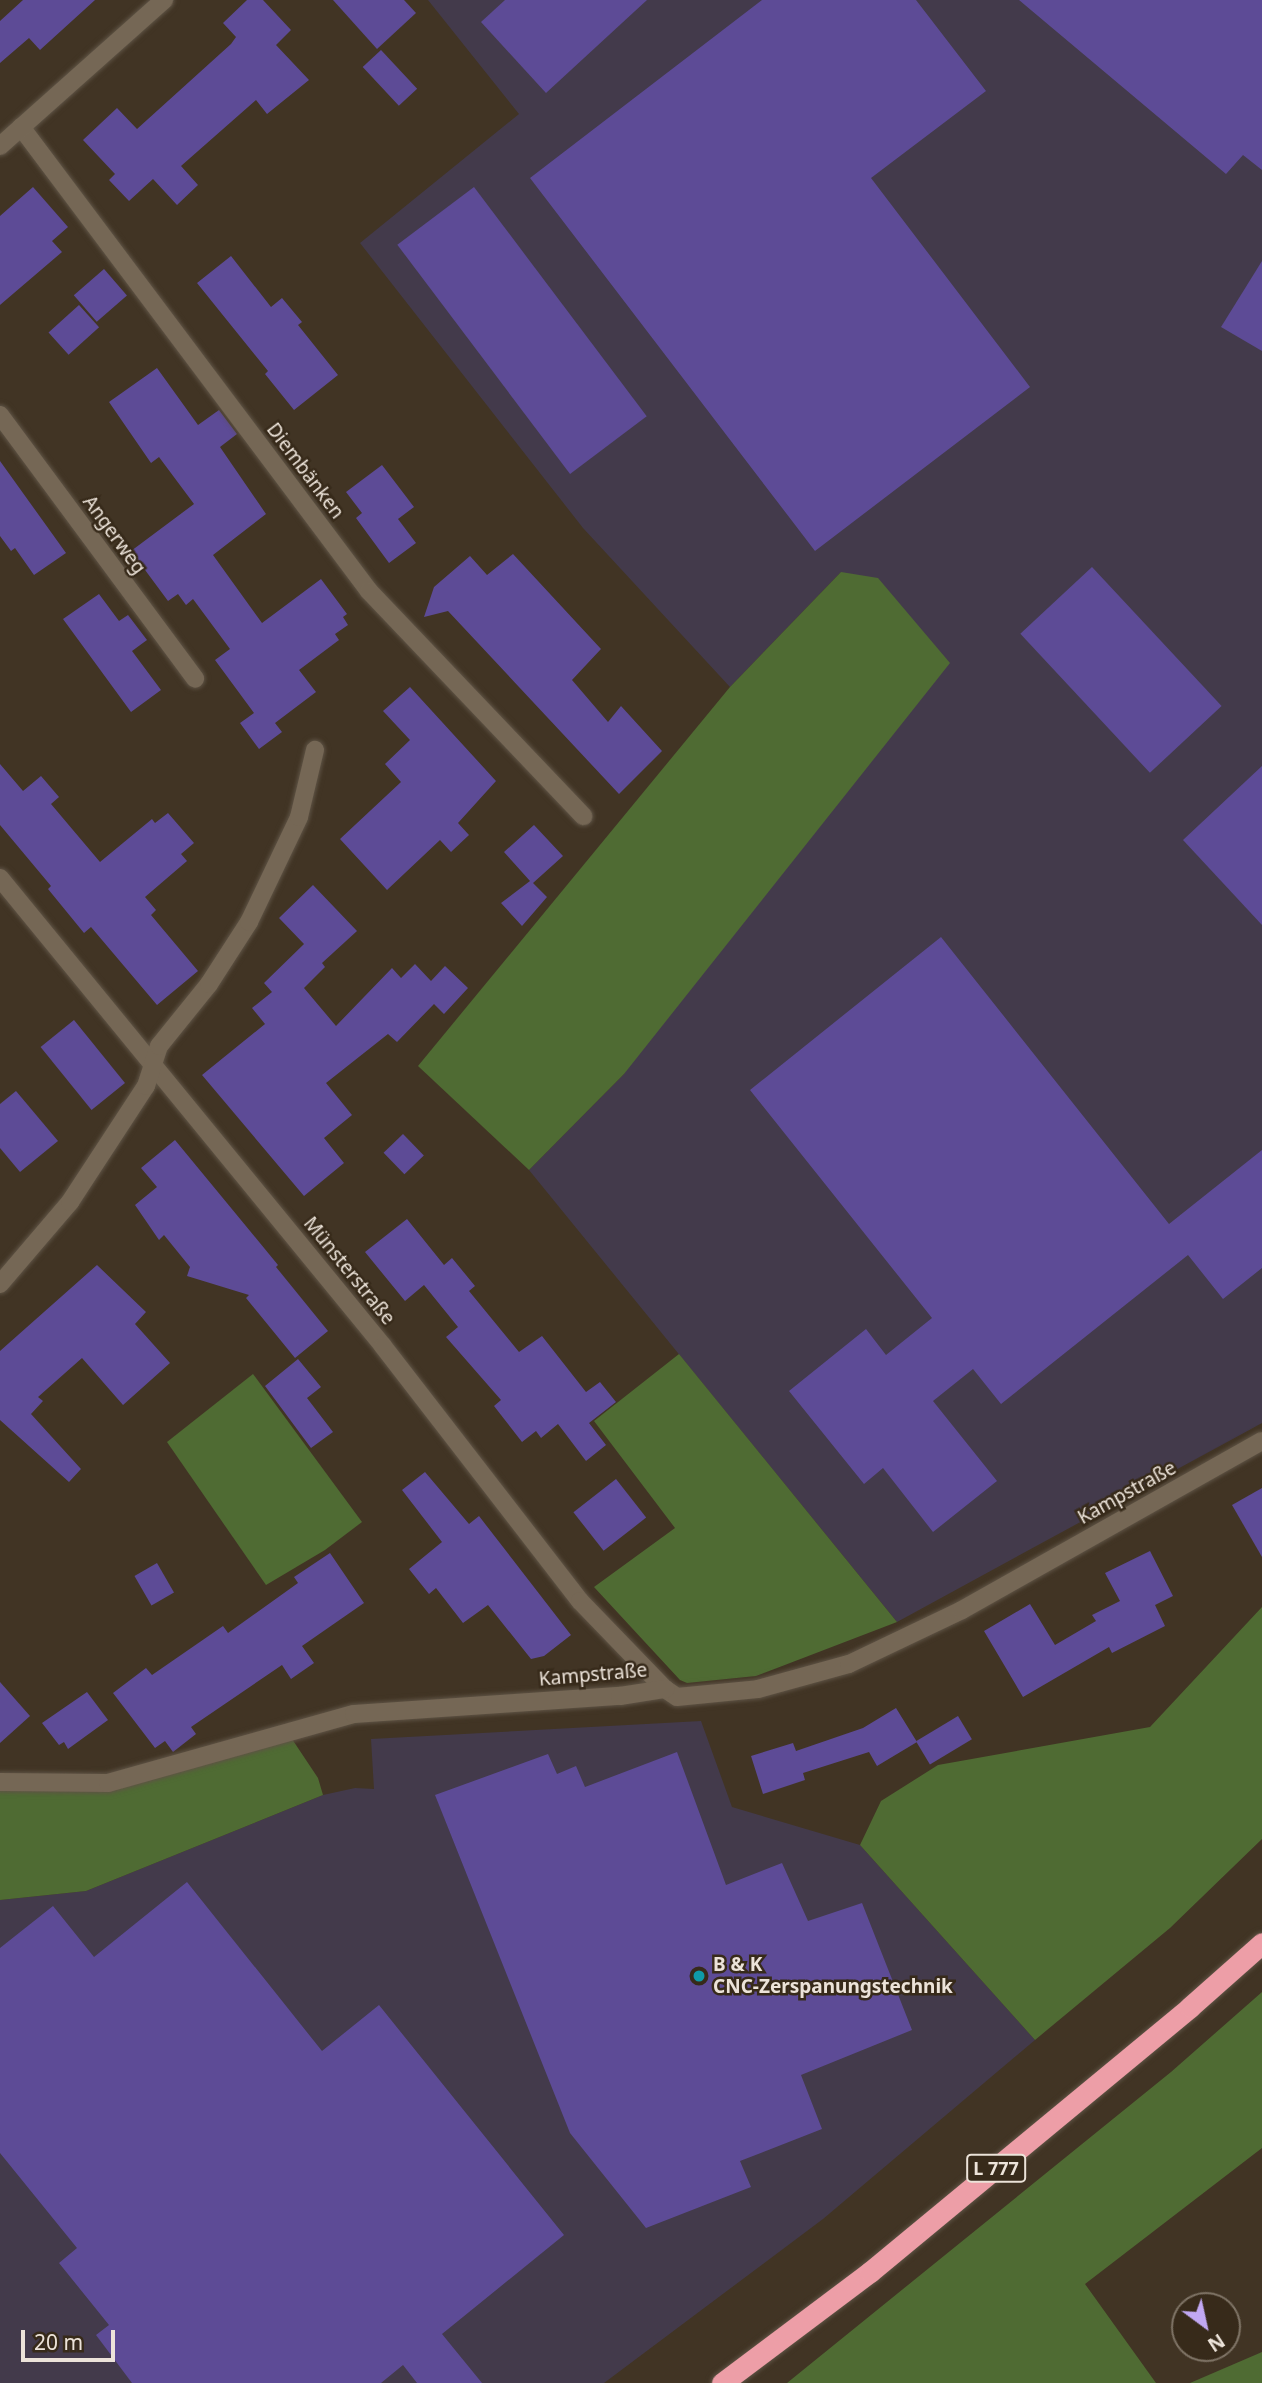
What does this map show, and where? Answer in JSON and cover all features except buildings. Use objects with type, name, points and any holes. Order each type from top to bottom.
[{"type":"highway","name":"L 777","points":[[722,2383],[870,2272],[1190,2007],[1262,1943]]},
{"type":"street","points":[[0,146],[164,0]]},
{"type":"street","name":"Diembänken","points":[[21,127],[369,591],[583,816]]},
{"type":"street","name":"Angerweg","points":[[0,415],[195,679]]},
{"type":"street","points":[[0,1284],[70,1202],[146,1086],[159,1046],[209,984],[249,922],[299,817],[315,750]]},
{"type":"street","name":"Münsterstraße","points":[[0,878],[383,1346],[580,1601],[665,1689]]},
{"type":"street","name":"Kampstraße","points":[[0,1782],[108,1783],[354,1714],[620,1696],[665,1689],[677,1697],[758,1689],[849,1664],[962,1610],[1262,1441]]},
{"type":"shaded area","points":[[428,0],[1262,0],[1262,1423],[897,1622],[529,1170],[624,1074],[841,572],[730,687],[583,528],[360,243],[519,114]]},
{"type":"shaded area","points":[[701,1721],[732,1807],[860,1845],[1035,2040],[823,2219],[604,2383],[0,2383],[0,1900],[86,1891],[323,1795],[355,1788],[374,1789],[371,1739]]},
{"type":"green space","points":[[841,572],[878,578],[950,663],[624,1074],[529,1170],[418,1066],[730,687]]},
{"type":"green space","points":[[679,1354],[897,1622],[756,1676],[687,1683],[680,1680],[594,1587],[675,1528],[594,1421]]},
{"type":"green space","points":[[253,1374],[362,1522],[325,1550],[266,1585],[167,1442]]},
{"type":"green space","points":[[1262,1607],[1262,1839],[1170,1928],[1035,2040],[860,1845],[881,1801],[938,1765],[1150,1727]]},
{"type":"green space","points":[[292,1739],[318,1778],[323,1795],[86,1891],[0,1900],[0,1791],[109,1786]]},
{"type":"green space","points":[[1262,1992],[1262,2148],[1085,2284],[1156,2383],[787,2383],[1171,2072]]},
{"type":"green space","points":[[1262,2352],[1262,2383],[1190,2383],[1241,2362]]},
{"type":"place","name":"B & K CNC-Zerspanungstechnik","points":[[699,1976]]}]
